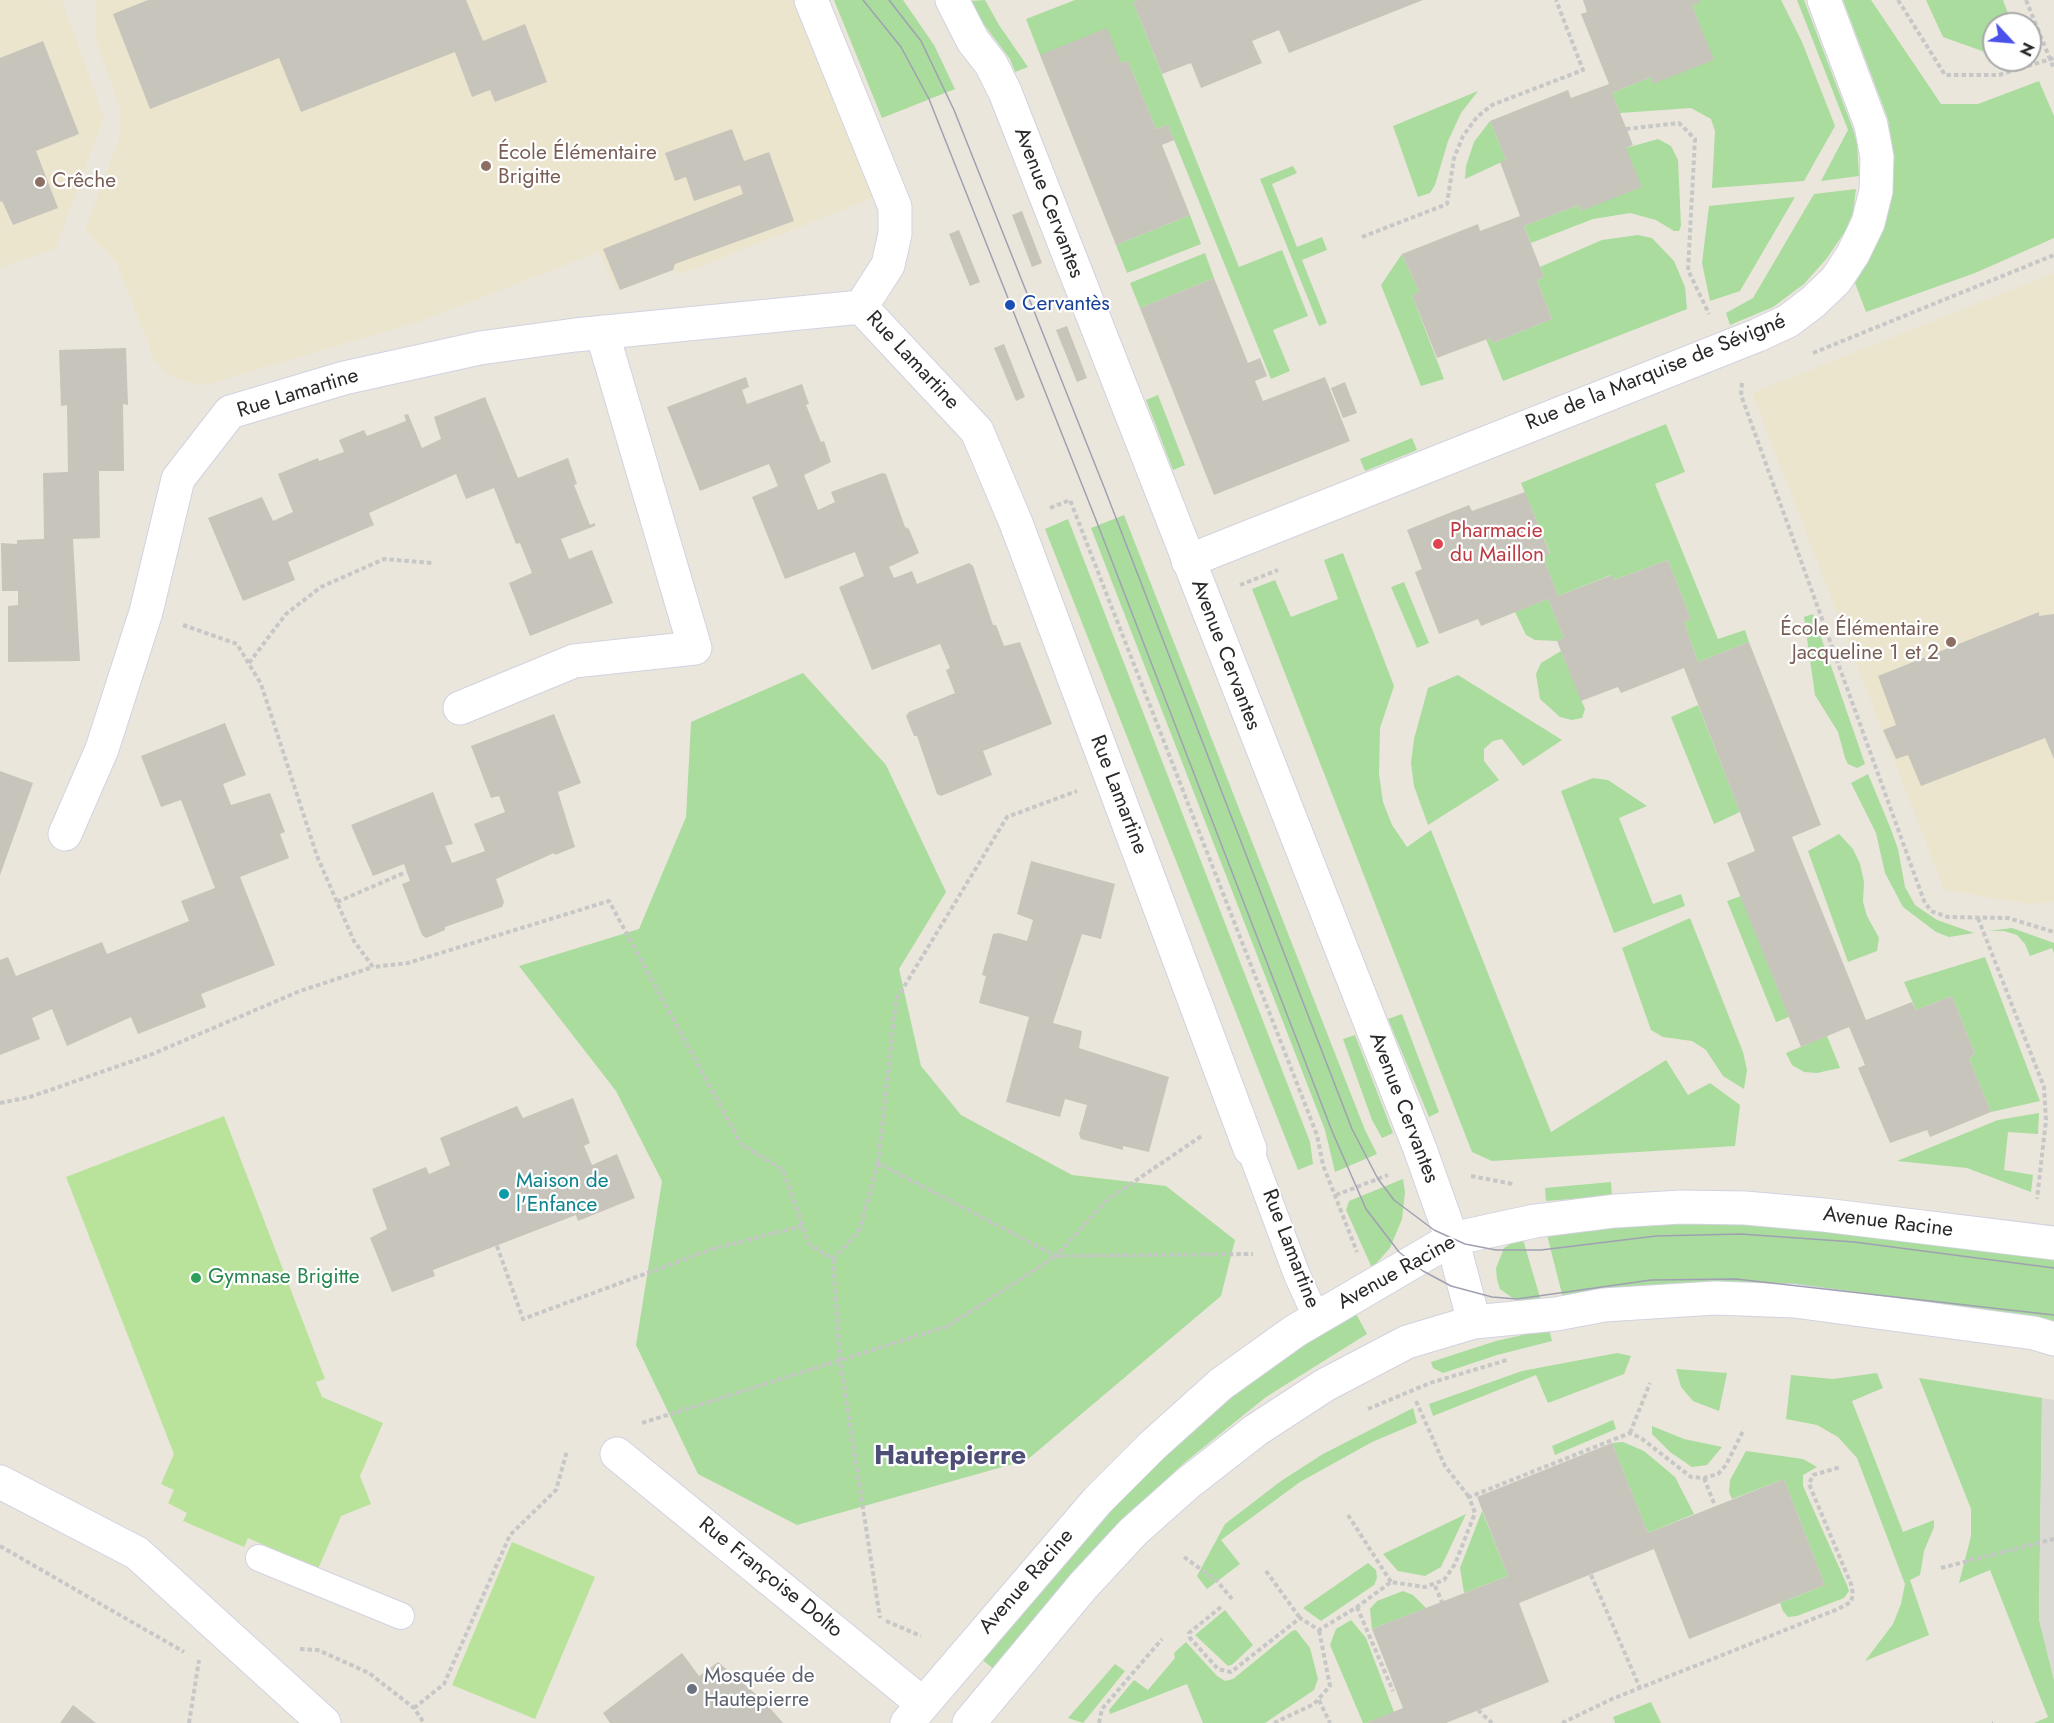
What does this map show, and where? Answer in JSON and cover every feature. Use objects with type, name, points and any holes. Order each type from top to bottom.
[{"type":"street","name":"Rue Lamartine","points":[[811,0],[895,207],[895,234],[888,266],[861,307]]},
{"type":"street","name":"Avenue Cervantes","points":[[952,0],[973,41],[991,64],[1005,93],[1420,1149],[1452,1239],[1474,1322]]},
{"type":"street","name":"Rue de la Marquise de Sévigné","points":[[1188,561],[1723,349],[1788,321],[1813,302],[1842,271],[1868,223],[1876,191],[1877,157],[1871,125],[1824,0]]},
{"type":"street","name":"Rue Lamartine","points":[[65,834],[102,749],[146,612],[178,479],[231,412],[344,378],[480,348],[602,332],[861,307]]},
{"type":"street","name":"Rue Lamartine","points":[[861,307],[977,431],[1016,522],[1250,1149]]},
{"type":"street","points":[[460,708],[574,661],[695,648],[602,332]]},
{"type":"street","name":"Avenue Racine","points":[[915,1713],[1098,1500],[1152,1446],[1221,1384],[1317,1319],[1452,1239],[1535,1221],[1615,1211],[1692,1207],[1745,1208],[1824,1215],[2054,1243]]},
{"type":"street","points":[[969,1723],[1083,1586],[1133,1532],[1197,1476],[1256,1430],[1325,1385],[1407,1342],[1474,1322],[1556,1314],[1604,1305],[1715,1298],[1794,1301],[2034,1333],[2054,1339]]},
{"type":"street","name":"Rue Françoise Dolto","points":[[617,1454],[915,1713]]},
{"type":"street","points":[[0,1482],[137,1553],[324,1723]]},
{"type":"lane","name":"Rue Lamartine","points":[[1250,1149],[1297,1275],[1317,1319]]},
{"type":"lane","points":[[259,1558],[401,1616]]},
{"type":"path","points":[[1362,237],[1447,204],[1455,158],[1462,136],[1477,117],[1492,105],[1582,70],[1556,0]]},
{"type":"path","points":[[1898,0],[1945,75],[1999,75],[2052,58]]},
{"type":"path","points":[[2026,0],[2052,58],[2054,69]]},
{"type":"path","points":[[1626,129],[1679,123],[1695,139],[1688,270],[1723,349],[1742,382],[1741,395],[1924,901],[1931,911],[1948,917],[2017,919],[2054,932]]},
{"type":"path","points":[[1806,356],[2054,255]]},
{"type":"path","points":[[1742,382],[1752,378]]},
{"type":"path","points":[[1016,522],[1070,500],[1317,1135],[1323,1166],[1357,1253]]},
{"type":"path","points":[[249,663],[286,614],[321,587],[384,559],[432,563]]},
{"type":"path","points":[[146,612],[237,644],[261,684],[317,856],[354,941],[373,967]]},
{"type":"path","points":[[921,1636],[880,1618],[840,1360],[833,1259],[859,1231],[878,1162],[896,1000],[1007,817],[1111,778]]},
{"type":"path","points":[[337,902],[406,872]]},
{"type":"path","points":[[0,1103],[30,1097],[150,1054],[300,991],[373,967],[408,963],[609,901],[741,1144],[783,1170],[809,1244],[833,1259]]},
{"type":"path","points":[[1978,918],[2043,1087],[2046,1120],[2037,1198]]},
{"type":"path","points":[[638,1424],[948,1326],[1056,1256],[1107,1200],[1237,1113]]},
{"type":"path","points":[[878,1162],[1056,1256],[1271,1254],[1297,1275]]},
{"type":"path","points":[[497,1246],[523,1319],[712,1249],[802,1226]]},
{"type":"path","points":[[1366,1410],[1430,1383],[1519,1357]]},
{"type":"path","points":[[1630,1433],[1650,1383]]},
{"type":"path","points":[[1319,1630],[1357,1607],[1391,1582],[1425,1587],[1435,1586],[1444,1580],[1455,1564],[1475,1513],[1469,1497],[1445,1466],[1416,1401]]},
{"type":"path","points":[[1469,1497],[1630,1433],[1641,1437],[1691,1477],[1704,1478],[1718,1474],[1726,1465],[1744,1429]]},
{"type":"path","points":[[414,1708],[444,1684],[510,1535],[556,1490],[567,1451]]},
{"type":"path","points":[[1562,1723],[1640,1688],[1851,1602],[1853,1594],[1851,1584],[1809,1484],[1813,1475],[1841,1467]]},
{"type":"path","points":[[1704,1478],[1715,1506]]},
{"type":"path","points":[[1348,1515],[1391,1582]]},
{"type":"path","points":[[1941,1568],[2054,1539]]},
{"type":"path","points":[[0,1546],[198,1660]]},
{"type":"path","points":[[1184,1557],[1216,1581],[1232,1599]]},
{"type":"path","points":[[1266,1571],[1300,1618],[1319,1630],[1330,1686],[1319,1700],[1274,1723]]},
{"type":"path","points":[[1591,1575],[1640,1688]]},
{"type":"path","points":[[1435,1586],[1442,1602]]},
{"type":"path","points":[[1221,1606],[1189,1633],[1190,1638],[1224,1672],[1237,1669],[1300,1618]]},
{"type":"path","points":[[1357,1607],[1393,1691]]},
{"type":"path","points":[[1099,1723],[1102,1709],[1162,1639]]},
{"type":"path","points":[[1319,1700],[1330,1723]]},
{"type":"path","points":[[1478,1710],[1492,1723]]},
{"type":"shaded area","name":"Crêche","points":[[0,0],[62,0],[104,117],[56,248],[0,268]]},
{"type":"shaded area","name":"École Élémentaire Brigitte","points":[[96,0],[801,0],[875,197],[681,274],[673,270],[617,291],[599,252],[421,321],[205,385],[185,382],[167,374],[154,359],[116,262],[85,231],[120,135],[120,108],[95,38]]},
{"type":"shaded area","name":"École Élémentaire Jacqueline 1 et 2","points":[[2054,273],[2054,902],[2028,904],[1944,890],[1752,393]]},
{"type":"shaded area","points":[[2042,1398],[2054,1400],[2054,1680],[2039,1619]]},
{"type":"green space","points":[[834,0],[903,0],[934,45],[955,89],[882,118]]},
{"type":"green space","points":[[985,0],[1028,67],[1015,72],[1010,59],[982,22],[971,1]]},
{"type":"green space","points":[[1075,0],[1138,0],[1133,2],[1239,267],[1282,250],[1308,316],[1273,330],[1290,371],[1271,379],[1168,125],[1156,129],[1128,61],[1121,63],[1040,55],[1026,19]]},
{"type":"green space","points":[[1699,0],[1781,0],[1802,42],[1835,126],[1804,181],[1712,188],[1715,131],[1711,119],[1691,108],[1620,113],[1612,93],[1651,77],[1653,83],[1713,60],[1692,5]]},
{"type":"green space","points":[[1797,0],[1804,0],[1853,129],[1857,143],[1859,176],[1821,181],[1848,130]]},
{"type":"green space","points":[[1843,0],[1871,0],[1941,104],[1978,104],[2039,81],[2054,116],[2054,238],[1975,273],[1866,312],[1855,283],[1873,252],[1886,218],[1893,180],[1893,149],[1888,119]]},
{"type":"green space","points":[[1926,0],[2003,0],[2008,12],[1982,12],[1982,51],[1943,37]]},
{"type":"green space","points":[[1478,91],[1461,113],[1448,141],[1435,185],[1430,193],[1418,197],[1393,126]]},
{"type":"green space","points":[[1490,121],[1506,160],[1465,179],[1466,166],[1474,142]]},
{"type":"green space","points":[[1658,139],[1671,146],[1678,160],[1681,226],[1679,231],[1674,231],[1656,220],[1630,213],[1593,219],[1531,243],[1524,226],[1579,205],[1581,211],[1626,148]]},
{"type":"green space","points":[[1293,166],[1297,173],[1272,184],[1297,247],[1322,237],[1327,250],[1302,260],[1327,323],[1319,326],[1260,179]]},
{"type":"green space","points":[[1856,189],[1853,212],[1846,230],[1827,258],[1804,284],[1773,307],[1730,325],[1726,313],[1753,298],[1814,194]]},
{"type":"green space","points":[[1795,197],[1740,291],[1710,301],[1702,263],[1709,206]]},
{"type":"green space","points":[[1190,215],[1201,244],[1127,273],[1116,245]]},
{"type":"green space","points":[[1638,235],[1652,238],[1674,261],[1685,287],[1687,309],[1503,381],[1486,339],[1490,338],[1493,343],[1552,319],[1537,280],[1544,277],[1540,267],[1602,240]]},
{"type":"green space","points":[[1205,253],[1214,278],[1140,308],[1130,283]]},
{"type":"green space","points":[[1402,254],[1419,292],[1412,295],[1444,379],[1421,386],[1381,285]]},
{"type":"green space","points":[[1158,395],[1185,465],[1173,470],[1146,400]]},
{"type":"green space","points":[[1666,424],[1685,472],[1655,484],[1718,639],[1745,630],[1749,642],[1698,662],[1684,622],[1691,619],[1668,560],[1614,580],[1611,575],[1558,596],[1543,556],[1550,553],[1521,483]]},
{"type":"green space","points":[[1412,438],[1417,450],[1365,471],[1360,459]]},
{"type":"green space","points":[[1124,515],[1365,1130],[1377,1154],[1335,1172],[1325,1130],[1091,528]]},
{"type":"green space","points":[[1068,519],[1310,1142],[1313,1164],[1298,1170],[1045,529]]},
{"type":"green space","points":[[1343,553],[1394,686],[1380,728],[1379,774],[1383,802],[1392,825],[1407,847],[1431,830],[1551,1132],[1666,1060],[1688,1095],[1710,1083],[1740,1105],[1735,1146],[1492,1161],[1472,1152],[1252,589],[1275,580],[1291,617],[1338,599],[1324,560]]},
{"type":"green space","points":[[1404,582],[1429,643],[1417,648],[1391,587]]},
{"type":"green space","points":[[1548,599],[1564,638],[1557,641],[1535,640],[1526,635],[1515,612]]},
{"type":"green space","points":[[1813,614],[1865,764],[1857,768],[1848,764],[1838,732],[1815,695],[1804,617]]},
{"type":"green space","points":[[1561,651],[1585,709],[1582,718],[1572,720],[1560,717],[1540,699],[1536,674],[1541,663]]},
{"type":"green space","points":[[803,673],[886,765],[946,892],[899,969],[921,1066],[961,1115],[1072,1175],[1166,1186],[1235,1240],[1221,1296],[1027,1460],[797,1525],[698,1474],[636,1345],[662,1181],[616,1091],[519,966],[639,929],[686,817],[691,722]]},
{"type":"green space","points":[[1458,675],[1562,740],[1523,766],[1502,739],[1493,741],[1484,749],[1484,761],[1499,780],[1428,825],[1414,786],[1411,763],[1414,739],[1428,688]]},
{"type":"green space","points":[[1698,705],[1740,812],[1714,824],[1671,717]]},
{"type":"green space","points":[[1868,774],[1898,849],[1905,887],[1915,905],[1937,920],[1974,933],[1949,937],[1936,932],[1903,907],[1885,873],[1876,833],[1851,783]]},
{"type":"green space","points":[[1593,778],[1608,780],[1647,806],[1619,818],[1653,904],[1681,894],[1685,906],[1614,933],[1561,791]]},
{"type":"green space","points":[[1839,834],[1853,849],[1860,864],[1864,882],[1863,902],[1867,916],[1879,938],[1877,951],[1848,962],[1808,851]]},
{"type":"green space","points":[[1741,896],[1789,1017],[1776,1022],[1727,901]]},
{"type":"green space","points":[[1690,918],[1743,1052],[1747,1070],[1744,1089],[1723,1076],[1706,1050],[1692,1041],[1663,1037],[1651,1030],[1622,948]]},
{"type":"green space","points":[[2012,928],[2054,943],[2054,953],[2052,948],[2030,956],[2025,944],[2017,935],[2004,931],[1989,931]]},
{"type":"green space","points":[[1985,957],[2040,1101],[1991,1112],[1969,1058],[1975,1054],[1952,996],[1916,1010],[1904,982]]},
{"type":"green space","points":[[1402,1014],[1439,1112],[1429,1117],[1388,1019]]},
{"type":"green space","points":[[1355,1035],[1393,1133],[1382,1138],[1372,1120],[1343,1039]]},
{"type":"green space","points":[[1827,1036],[1840,1068],[1817,1073],[1804,1072],[1792,1065],[1786,1053]]},
{"type":"green space","points":[[2039,1113],[2038,1134],[2008,1132],[2004,1170],[2033,1175],[2031,1192],[1967,1168],[1897,1161],[1998,1120]]},
{"type":"green space","name":"Gymnase Brigitte","points":[[224,1116],[325,1379],[316,1382],[322,1397],[383,1423],[360,1476],[371,1504],[341,1516],[318,1569],[248,1538],[244,1547],[183,1521],[187,1513],[168,1503],[174,1490],[161,1484],[174,1454],[66,1177]]},
{"type":"green space","points":[[1403,1179],[1405,1192],[1402,1219],[1390,1248],[1372,1268],[1346,1210],[1349,1201]]},
{"type":"green space","points":[[1611,1182],[1612,1196],[1546,1201],[1545,1188]]},
{"type":"green space","points":[[1724,1219],[2054,1255],[2054,1326],[1563,1298],[1546,1231]]},
{"type":"green space","points":[[1522,1236],[1541,1301],[1514,1299],[1500,1289],[1497,1279],[1496,1268],[1504,1248]]},
{"type":"green space","points":[[1354,1310],[1367,1334],[1266,1397],[1184,1463],[1140,1504],[996,1671],[979,1657],[1057,1564],[1204,1413]]},
{"type":"green space","points":[[1549,1329],[1552,1341],[1497,1355],[1443,1373],[1433,1368],[1431,1362],[1496,1341]]},
{"type":"green space","points":[[1617,1353],[1631,1356],[1624,1374],[1548,1403],[1536,1375],[1433,1416],[1429,1404],[1522,1371]]},
{"type":"green space","points":[[1676,1369],[1727,1373],[1719,1411],[1693,1401],[1681,1387]]},
{"type":"green space","points":[[1877,1373],[1883,1388],[1852,1401],[1903,1532],[1934,1520],[1934,1527],[1924,1551],[1920,1575],[1910,1580],[1929,1635],[1865,1661],[1893,1624],[1901,1604],[1905,1584],[1857,1458],[1838,1437],[1817,1425],[1786,1419],[1791,1375],[1833,1379]]},
{"type":"green space","points":[[1919,1378],[2042,1398],[2039,1619],[2054,1680],[2054,1723],[2034,1723],[2048,1717],[1990,1570],[1959,1583],[1971,1536],[1971,1509]]},
{"type":"green space","points":[[1413,1408],[1417,1423],[1372,1442],[1300,1482],[1221,1540],[1240,1564],[1207,1589],[1197,1576],[1225,1524],[1281,1481],[1323,1454]]},
{"type":"green space","points":[[1613,1420],[1616,1429],[1555,1455],[1552,1446]]},
{"type":"green space","points":[[1652,1426],[1684,1439],[1722,1447],[1707,1465],[1692,1467],[1670,1452],[1652,1434]]},
{"type":"green space","points":[[1623,1442],[1644,1451],[1675,1477],[1694,1514],[1648,1533],[1612,1443]]},
{"type":"green space","points":[[1746,1451],[1803,1459],[1817,1467],[1803,1475],[1803,1486],[1847,1585],[1849,1591],[1844,1598],[1797,1616],[1788,1617],[1783,1611],[1780,1603],[1825,1585],[1784,1479],[1732,1499],[1729,1492],[1730,1480]]},
{"type":"green space","points":[[1482,1511],[1508,1576],[1464,1593],[1460,1568]]},
{"type":"green space","points":[[1466,1514],[1441,1567],[1425,1576],[1398,1571],[1383,1554]]},
{"type":"green space","points":[[512,1542],[595,1577],[535,1719],[452,1685]]},
{"type":"green space","points":[[1368,1563],[1376,1570],[1377,1578],[1374,1585],[1321,1621],[1303,1608]]},
{"type":"green space","points":[[1403,1591],[1413,1595],[1426,1608],[1372,1629],[1370,1609],[1377,1601]]},
{"type":"green space","points":[[1225,1610],[1253,1645],[1228,1666],[1195,1635]]},
{"type":"green space","points":[[1351,1620],[1366,1638],[1394,1712],[1366,1723],[1363,1723],[1330,1645],[1336,1629]]},
{"type":"green space","points":[[1296,1630],[1310,1648],[1318,1679],[1314,1690],[1265,1723],[1203,1723],[1187,1684],[1110,1714],[1109,1710],[1134,1680],[1148,1690],[1175,1658],[1174,1653],[1186,1642],[1217,1676],[1225,1681],[1233,1679]]},
{"type":"green space","points":[[1115,1664],[1125,1671],[1083,1723],[1068,1718]]},
{"type":"green space","points":[[1651,1702],[1661,1723],[1615,1723],[1613,1717]]},
{"type":"building","points":[[148,0],[466,0],[483,41],[525,24],[547,82],[495,102],[490,90],[472,97],[455,52],[301,112],[279,58],[150,109],[113,14]]},
{"type":"building","points":[[1138,0],[1423,0],[1289,53],[1279,30],[1252,41],[1262,63],[1201,88],[1191,63],[1162,74],[1133,2]]},
{"type":"building","points":[[1583,0],[1699,0],[1700,3],[1692,5],[1714,60],[1653,84],[1651,77],[1612,93],[1633,145],[1626,148],[1642,187],[1581,211],[1579,205],[1524,226],[1544,277],[1537,280],[1552,319],[1493,343],[1490,338],[1437,358],[1412,295],[1419,292],[1402,254],[1478,224],[1480,231],[1520,216],[1500,162],[1506,160],[1490,121],[1568,90],[1571,98],[1609,84],[1581,14],[1587,12]]},
{"type":"building","points":[[1107,28],[1121,63],[1128,61],[1156,129],[1168,125],[1174,140],[1162,145],[1190,215],[1116,245],[1040,55]]},
{"type":"building","points":[[43,41],[79,134],[36,151],[58,208],[13,225],[2,201],[0,202],[0,58]]},
{"type":"building","points":[[732,129],[744,161],[769,152],[794,221],[675,264],[673,270],[620,290],[603,249],[743,194],[740,185],[694,201],[686,177],[675,181],[665,153]]},
{"type":"building","points":[[1022,211],[1042,263],[1032,267],[1012,215]]},
{"type":"building","points":[[959,230],[980,282],[970,286],[949,234]]},
{"type":"building","points":[[1214,278],[1248,363],[1260,358],[1267,376],[1255,381],[1263,401],[1325,377],[1350,441],[1214,495],[1140,308]]},
{"type":"building","points":[[1067,326],[1087,378],[1077,382],[1056,330]]},
{"type":"building","points":[[1004,344],[1025,397],[1016,401],[994,348]]},
{"type":"building","points":[[126,348],[128,405],[123,404],[124,471],[99,471],[100,538],[73,539],[80,661],[8,662],[8,606],[18,605],[18,591],[2,591],[1,543],[17,544],[17,540],[44,539],[43,473],[68,472],[67,405],[61,406],[59,350]]},
{"type":"building","points":[[746,377],[749,387],[742,390],[747,404],[802,384],[809,404],[806,405],[821,442],[824,441],[831,462],[804,475],[818,510],[835,502],[831,492],[882,473],[886,474],[905,527],[909,529],[919,553],[889,567],[894,578],[912,571],[917,584],[969,563],[973,566],[993,625],[996,625],[1004,646],[1020,642],[1052,724],[983,751],[992,775],[941,796],[937,794],[917,736],[914,736],[906,716],[909,712],[955,693],[946,670],[950,668],[940,644],[872,670],[839,587],[864,576],[855,552],[785,579],[752,497],[778,486],[769,464],[700,491],[667,407]]},
{"type":"building","points":[[1345,382],[1357,413],[1343,418],[1331,388]]},
{"type":"building","points":[[485,397],[518,478],[568,458],[577,484],[574,485],[590,525],[595,523],[595,526],[561,539],[569,559],[592,550],[613,603],[530,636],[509,583],[532,573],[520,543],[516,544],[494,488],[466,499],[456,474],[369,513],[374,525],[288,562],[295,580],[243,601],[208,518],[262,497],[273,521],[293,512],[278,474],[318,458],[319,461],[344,452],[339,440],[364,430],[367,436],[406,421],[404,415],[408,414],[422,448],[441,439],[434,417]]},
{"type":"building","points":[[1525,492],[1550,554],[1543,556],[1558,596],[1612,575],[1614,580],[1668,560],[1691,619],[1684,622],[1698,662],[1749,642],[1821,825],[1792,837],[1866,1020],[1912,1002],[1916,1010],[1952,996],[1975,1054],[1969,1058],[1991,1112],[1930,1137],[1927,1130],[1890,1143],[1858,1068],[1865,1065],[1849,1027],[1801,1047],[1727,863],[1755,851],[1684,668],[1621,693],[1618,687],[1581,701],[1557,641],[1564,638],[1548,599],[1481,626],[1478,619],[1439,634],[1415,572],[1422,569],[1407,530],[1469,505],[1472,511]]},
{"type":"building","points":[[2039,612],[2039,616],[2054,614],[2054,759],[2045,738],[1921,786],[1908,755],[1896,759],[1883,730],[1896,725],[1878,676]]},
{"type":"building","points":[[554,714],[581,783],[558,792],[575,847],[555,855],[554,853],[496,879],[504,902],[502,907],[445,927],[445,930],[426,938],[422,935],[402,884],[410,881],[404,864],[373,876],[351,825],[433,792],[453,844],[445,846],[452,863],[485,851],[474,824],[505,812],[499,796],[491,798],[471,746]]},
{"type":"building","points":[[225,723],[246,775],[223,784],[231,805],[270,793],[285,832],[280,834],[289,858],[240,877],[275,965],[201,994],[206,1007],[138,1034],[131,1017],[67,1046],[52,1009],[32,1018],[40,1039],[0,1055],[0,960],[8,957],[16,976],[102,942],[107,954],[189,921],[181,901],[215,888],[181,800],[161,807],[141,756]]},
{"type":"building","points":[[0,771],[33,783],[0,875]]},
{"type":"building","points":[[1031,861],[1115,884],[1101,939],[1082,934],[1053,1023],[1082,1031],[1079,1048],[1169,1077],[1149,1152],[1123,1146],[1123,1150],[1081,1139],[1079,1134],[1087,1105],[1065,1099],[1060,1117],[1006,1102],[1029,1017],[979,1003],[986,976],[982,975],[993,934],[999,933],[1027,941],[1033,920],[1017,914]]},
{"type":"building","name":"Maison de l'Enfance","points":[[573,1098],[590,1143],[584,1146],[592,1165],[617,1154],[635,1198],[578,1221],[576,1215],[433,1270],[435,1276],[392,1292],[370,1238],[387,1229],[372,1189],[426,1167],[429,1174],[450,1165],[440,1138],[517,1106],[523,1118]]},
{"type":"building","points":[[1612,1443],[1648,1533],[1784,1479],[1825,1585],[1689,1639],[1654,1549],[1519,1603],[1549,1682],[1446,1723],[1366,1723],[1403,1708],[1372,1629],[1508,1576],[1477,1497]]},
{"type":"building","name":"Mosquée de Hautepierre","points":[[682,1653],[699,1676],[718,1662],[764,1701],[783,1723],[610,1723],[603,1713]]},
{"type":"building","points":[[73,1705],[96,1723],[60,1723]]},
{"type":"tram line","points":[[863,0],[901,47],[929,99],[1098,525],[1332,1131],[1366,1209],[1399,1252],[1423,1271],[1451,1286],[1492,1297],[1517,1299],[1651,1280],[1736,1279],[2054,1315]]},
{"type":"tram line","points":[[889,0],[921,41],[954,110],[1104,487],[1352,1129],[1378,1179],[1394,1200],[1434,1230],[1465,1244],[1496,1250],[1541,1250],[1656,1236],[1741,1234],[1854,1242],[2054,1268]]},
{"type":"place","name":"École Élémentaire Brigitte","points":[[486,166]]},
{"type":"place","name":"Crêche","points":[[40,182]]},
{"type":"place","name":"Cervantès","points":[[1010,305]]},
{"type":"place","name":"Pharmacie du Maillon","points":[[1438,544]]},
{"type":"place","name":"École Élémentaire Jacqueline 1 et 2","points":[[1951,642]]},
{"type":"place","name":"Maison de l'Enfance","points":[[504,1194]]},
{"type":"place","name":"Gymnase Brigitte","points":[[196,1278]]},
{"type":"place","name":"Mosquée de Hautepierre","points":[[692,1689]]},
{"type":"district","name":"Hautepierre","points":[[950,1457]]}]
